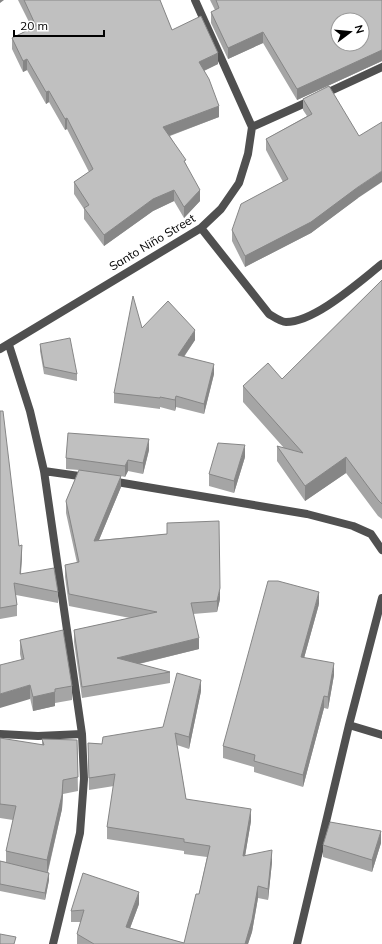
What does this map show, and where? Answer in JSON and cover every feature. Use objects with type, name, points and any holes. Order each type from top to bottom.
[{"type":"street","points":[[195,0],[252,127],[382,67]]},
{"type":"street","name":"Santo Niño Street","points":[[0,349],[9,345],[201,228],[221,209],[239,183],[248,154],[252,127]]},
{"type":"street","points":[[201,228],[269,314],[285,322],[303,320],[323,308],[382,264]]},
{"type":"street","points":[[9,345],[30,411],[44,471],[82,734],[84,779],[80,833],[53,944]]},
{"type":"street","points":[[44,471],[102,479],[306,514],[353,526],[371,534],[382,550]]},
{"type":"street","points":[[297,944],[349,725],[382,598]]},
{"type":"street","points":[[349,725],[382,735]]},
{"type":"street","points":[[0,734],[38,736],[82,734]]},
{"type":"building","points":[[24,0],[160,0],[172,30],[201,16],[218,53],[199,62],[209,79],[219,106],[163,127],[186,160],[184,161],[200,190],[184,207],[174,190],[153,199],[104,235],[84,208],[89,205],[74,182],[93,169],[67,118],[65,119],[49,91],[46,92],[27,59],[23,61],[12,38],[36,26]]},
{"type":"building","points":[[216,0],[382,0],[382,50],[297,89],[263,32],[228,48],[211,12],[219,8]]},
{"type":"building","points":[[329,86],[359,136],[382,122],[382,171],[311,222],[245,256],[232,230],[241,204],[288,179],[266,139],[312,114],[303,99]]},
{"type":"building","points":[[382,280],[382,504],[346,457],[305,486],[277,446],[303,453],[243,386],[268,363],[282,379]]},
{"type":"building","points":[[133,296],[142,328],[168,301],[195,330],[178,355],[214,364],[204,404],[176,396],[175,400],[160,397],[114,393]]},
{"type":"building","points":[[70,338],[77,374],[44,367],[40,344]]},
{"type":"building","points":[[0,411],[3,411],[19,546],[22,545],[20,574],[54,568],[58,592],[14,583],[17,605],[0,608]]},
{"type":"building","points":[[68,433],[149,439],[143,463],[128,460],[125,466],[66,458]]},
{"type":"building","points":[[218,443],[245,445],[234,481],[209,474]]},
{"type":"building","points":[[79,470],[121,476],[94,541],[167,534],[167,523],[219,521],[220,588],[217,601],[191,603],[199,638],[117,658],[170,672],[82,687],[74,630],[157,612],[69,594],[65,565],[79,562],[66,501]]},
{"type":"building","points":[[268,581],[278,581],[319,592],[301,657],[334,663],[328,697],[324,696],[303,775],[254,761],[255,755],[223,746]]},
{"type":"building","points":[[63,630],[72,686],[55,689],[55,692],[33,697],[30,685],[0,694],[0,665],[24,659],[20,640]]},
{"type":"building","points":[[177,673],[201,680],[189,737],[175,733],[186,799],[251,809],[243,856],[272,850],[268,889],[258,886],[252,920],[245,944],[94,944],[77,934],[84,910],[71,911],[83,873],[139,892],[126,927],[184,943],[196,894],[199,894],[210,846],[184,842],[184,839],[107,827],[115,774],[89,778],[88,743],[102,744],[103,737],[163,727]]},
{"type":"building","points":[[0,738],[44,745],[42,739],[77,740],[78,777],[63,780],[62,795],[47,860],[6,851],[16,806],[0,804]]},
{"type":"building","points":[[330,822],[381,831],[372,860],[323,845]]},
{"type":"building","points":[[0,861],[49,873],[45,893],[0,884]]},
{"type":"building","points":[[0,934],[16,937],[14,944],[0,944]]}]
